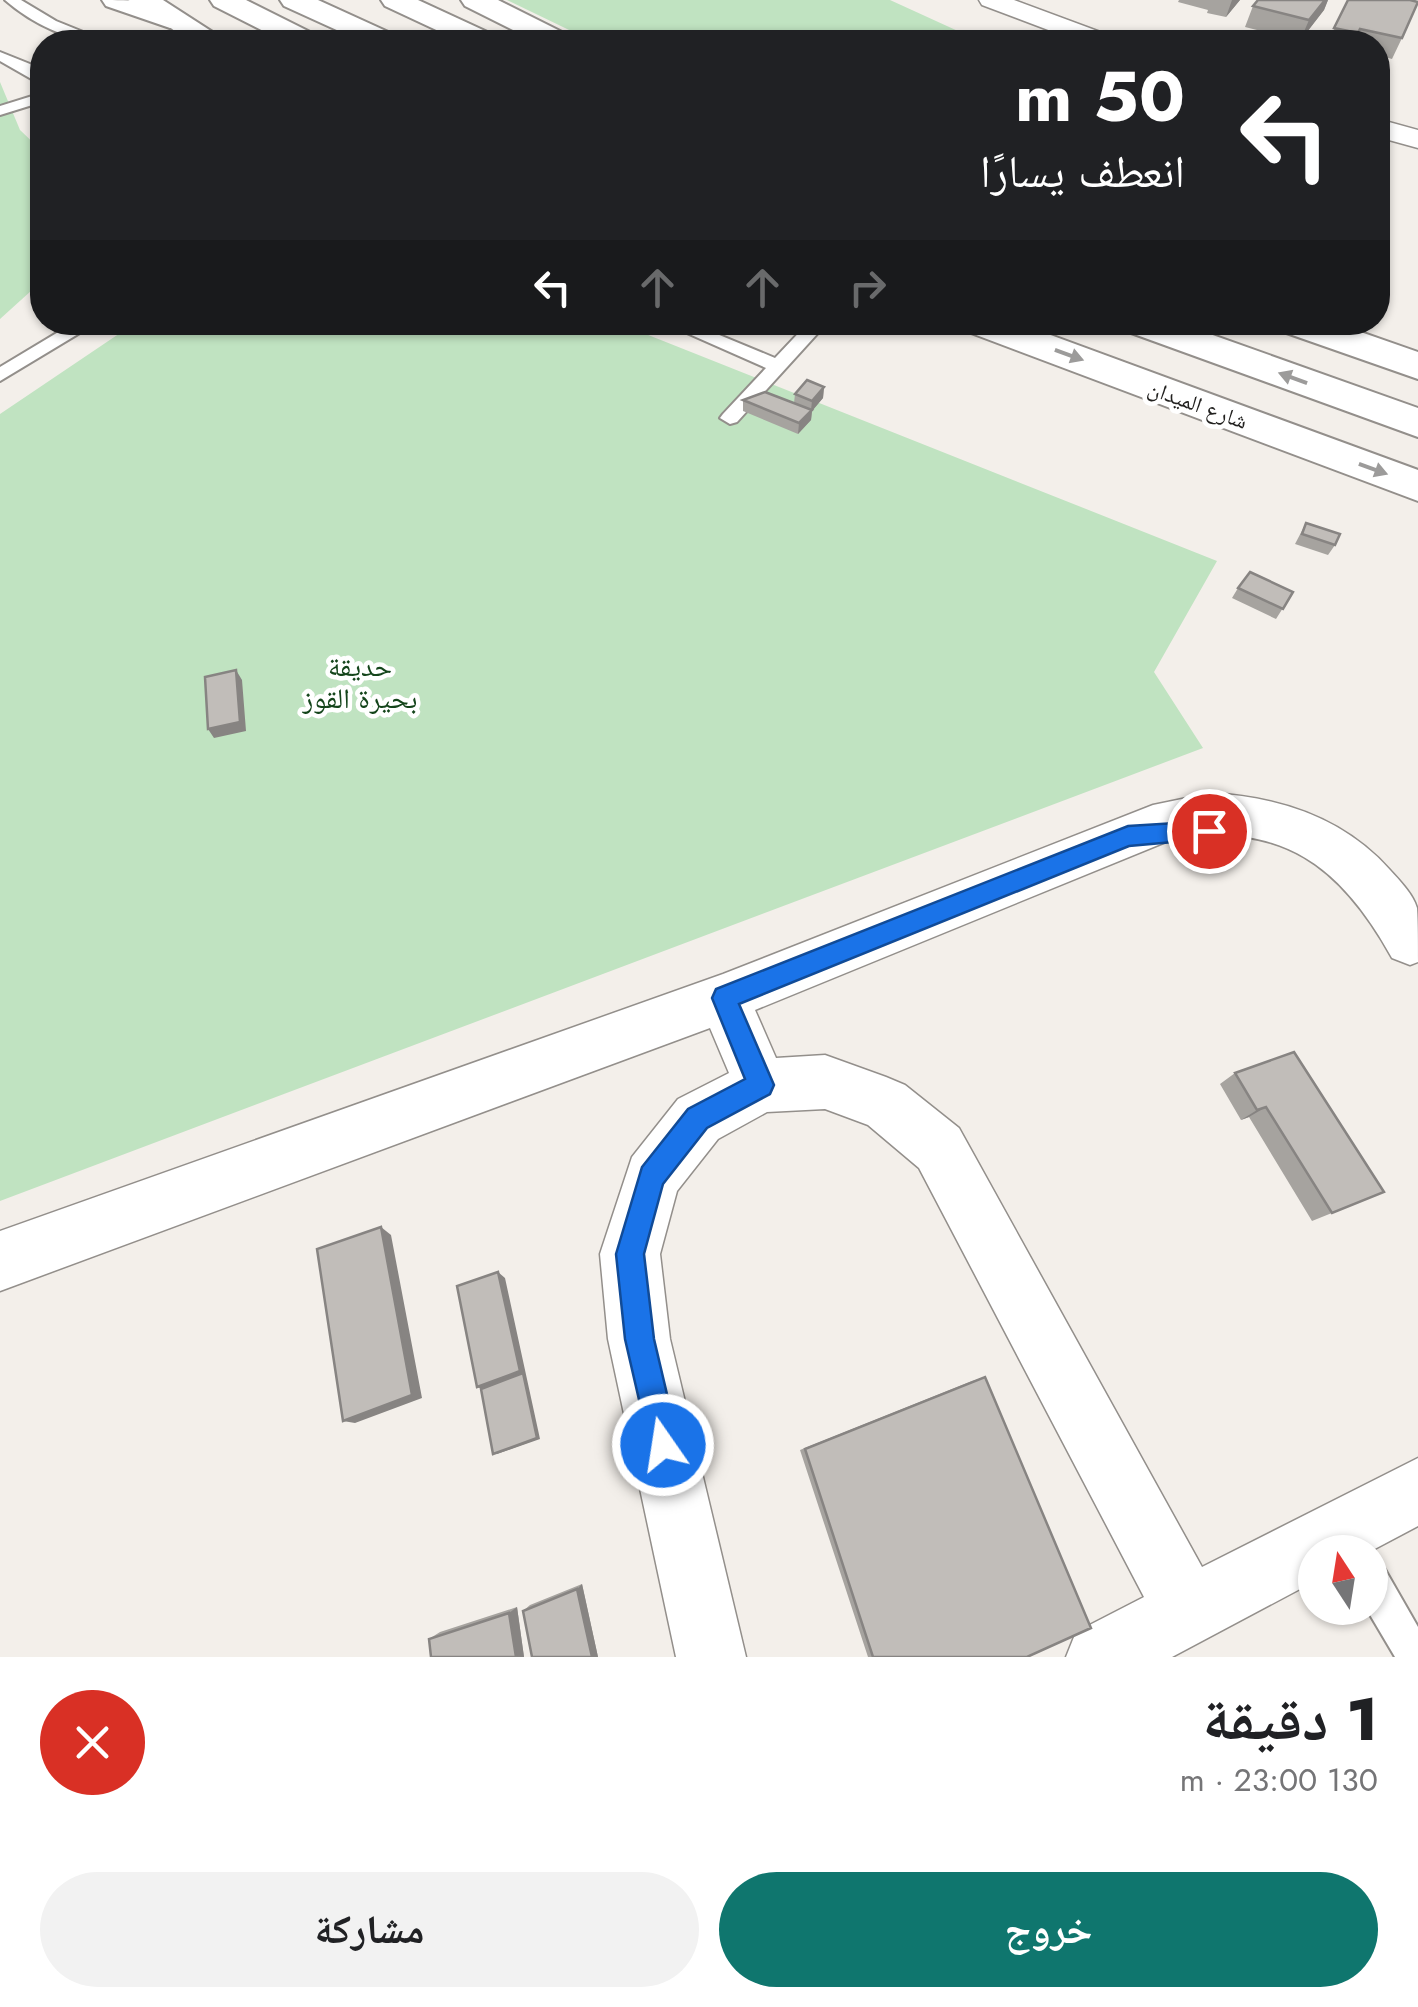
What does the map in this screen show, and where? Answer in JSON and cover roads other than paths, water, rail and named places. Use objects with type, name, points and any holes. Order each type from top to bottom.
[{"type":"main road","points":[[116,0],[172,30]]},
{"type":"main road","points":[[142,0],[172,30]]},
{"type":"main road","points":[[224,0],[283,30]]},
{"type":"main road","points":[[294,0],[360,30]]},
{"type":"main road","points":[[395,0],[459,30]]},
{"type":"main road","points":[[475,0],[535,30]]},
{"type":"main road","name":"شارع الميدان","points":[[1012,335],[1418,486]]},
{"type":"main road","points":[[1174,335],[1418,423]]},
{"type":"main road","points":[[1329,335],[1418,366]]},
{"type":"street","points":[[991,0],[1070,30]]},
{"type":"street","points":[[1390,111],[1418,118]]},
{"type":"street","points":[[1390,132],[1418,140]]},
{"type":"street","points":[[0,1261],[724,998],[1128,836],[1232,832],[1288,846],[1331,869],[1416,950]]},
{"type":"street","points":[[724,998],[761,1085]]},
{"type":"street","points":[[711,1657],[639,1339],[630,1254],[652,1177],[698,1118],[761,1085],[825,1082],[886,1104],[939,1148],[1189,1612]]},
{"type":"street","points":[[1375,1535],[1418,1492]]},
{"type":"street","points":[[1101,1657],[1189,1612],[1298,1574]]},
{"type":"lane","points":[[12,0],[68,30]]},
{"type":"lane","points":[[0,56],[30,68]]},
{"type":"lane","points":[[0,111],[30,101]]},
{"type":"lane","points":[[0,374],[67,335]]},
{"type":"lane","points":[[703,335],[778,366]]},
{"type":"lane","points":[[730,418],[807,335]]},
{"type":"lane","points":[[1388,1610],[1415,1657]]},
{"type":"park label","name":"حديقة بحيرة القوز","points":[[360,682]]}]
